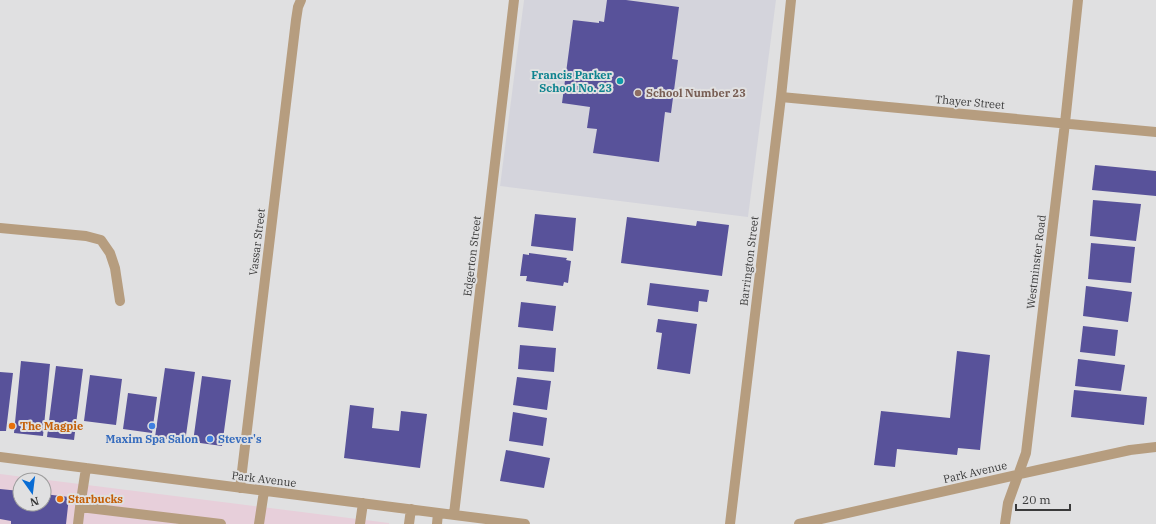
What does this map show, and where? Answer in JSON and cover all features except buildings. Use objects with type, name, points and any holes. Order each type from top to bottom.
[{"type":"street","name":"Vassar Street","points":[[240,488],[296,20],[298,7],[301,0]]},
{"type":"street","name":"Edgerton Street","points":[[454,514],[514,0]]},
{"type":"street","name":"Barrington Street","points":[[730,524],[782,96],[791,0]]},
{"type":"street","name":"Westminster Road","points":[[1005,524],[1008,503],[1026,453],[1078,0]]},
{"type":"street","name":"Thayer Street","points":[[782,96],[1156,132]]},
{"type":"street","points":[[0,228],[86,236],[101,240],[110,252],[120,301]]},
{"type":"street","name":"Park Avenue","points":[[800,524],[1018,474],[1130,450],[1156,447]]},
{"type":"street","name":"Park Avenue","points":[[0,457],[525,524]]},
{"type":"street","points":[[78,524],[86,468]]},
{"type":"street","points":[[259,524],[264,491]]},
{"type":"street","points":[[360,524],[363,503]]},
{"type":"street","points":[[80,507],[221,524]]},
{"type":"street","points":[[409,524],[411,509]]},
{"type":"street","points":[[437,524],[438,513]]},
{"type":"shaded area","name":"School Number 23","points":[[524,0],[776,0],[748,217],[500,186]]},
{"type":"shaded area","points":[[0,474],[12,476],[12,512],[52,512],[52,481],[389,524],[0,524]]},
{"type":"place","name":"Francis Parker School No. 23","points":[[620,81]]},
{"type":"place","name":"School Number 23","points":[[638,93]]},
{"type":"place","name":"The Magpie","points":[[12,426]]},
{"type":"place","name":"Maxim Spa Salon","points":[[152,426]]},
{"type":"place","name":"Stever's","points":[[210,439]]},
{"type":"place","name":"Starbucks","points":[[60,499]]}]
